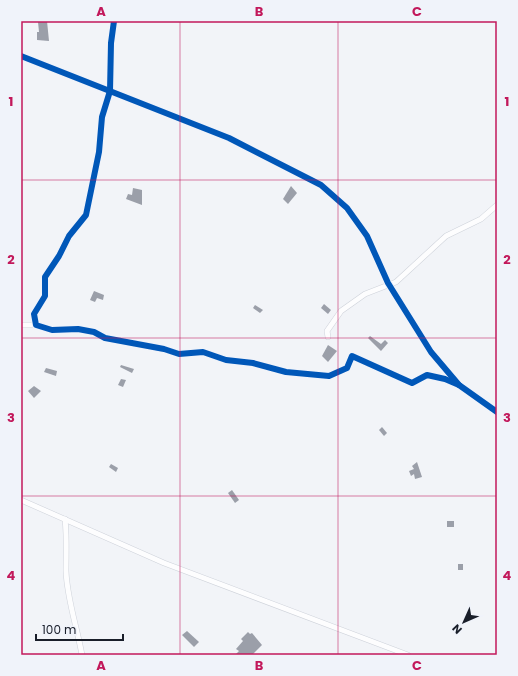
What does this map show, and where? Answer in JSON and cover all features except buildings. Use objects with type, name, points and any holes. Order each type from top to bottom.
[{"type":"street","points":[[36,325],[34,314],[45,296],[45,277],[59,256],[69,236],[86,215],[99,152],[102,117],[110,91],[111,43],[114,21]]},
{"type":"street","points":[[21,56],[230,138],[321,184],[348,208],[367,236],[388,283],[431,352],[458,385]]},
{"type":"street","points":[[328,337],[327,331],[341,311],[365,294],[388,283],[396,282],[446,236],[481,219],[497,205]]},
{"type":"street","points":[[21,325],[36,325],[52,330],[78,329],[94,332],[105,338],[179,354],[203,352],[226,360],[253,363],[286,372],[328,376],[347,368],[352,356],[412,383],[427,375],[445,379],[458,385],[497,412]]},
{"type":"street","points":[[21,500],[164,563],[408,655]]},
{"type":"street","points":[[65,519],[68,553],[66,571],[70,601],[82,655]]},
{"type":"cycle path","points":[[114,21],[111,43],[110,91],[102,117],[99,152],[86,215],[69,236],[59,256],[45,277],[45,296],[34,314],[36,325],[52,330],[78,329],[94,332],[105,338],[164,349],[179,354],[203,352],[226,360],[253,363],[286,372],[329,376],[347,368],[352,356],[412,383],[427,375],[445,379],[459,385]]},
{"type":"cycle path","points":[[21,56],[229,138],[321,185],[347,208],[367,236],[388,283],[431,352],[459,385],[497,412]]}]
